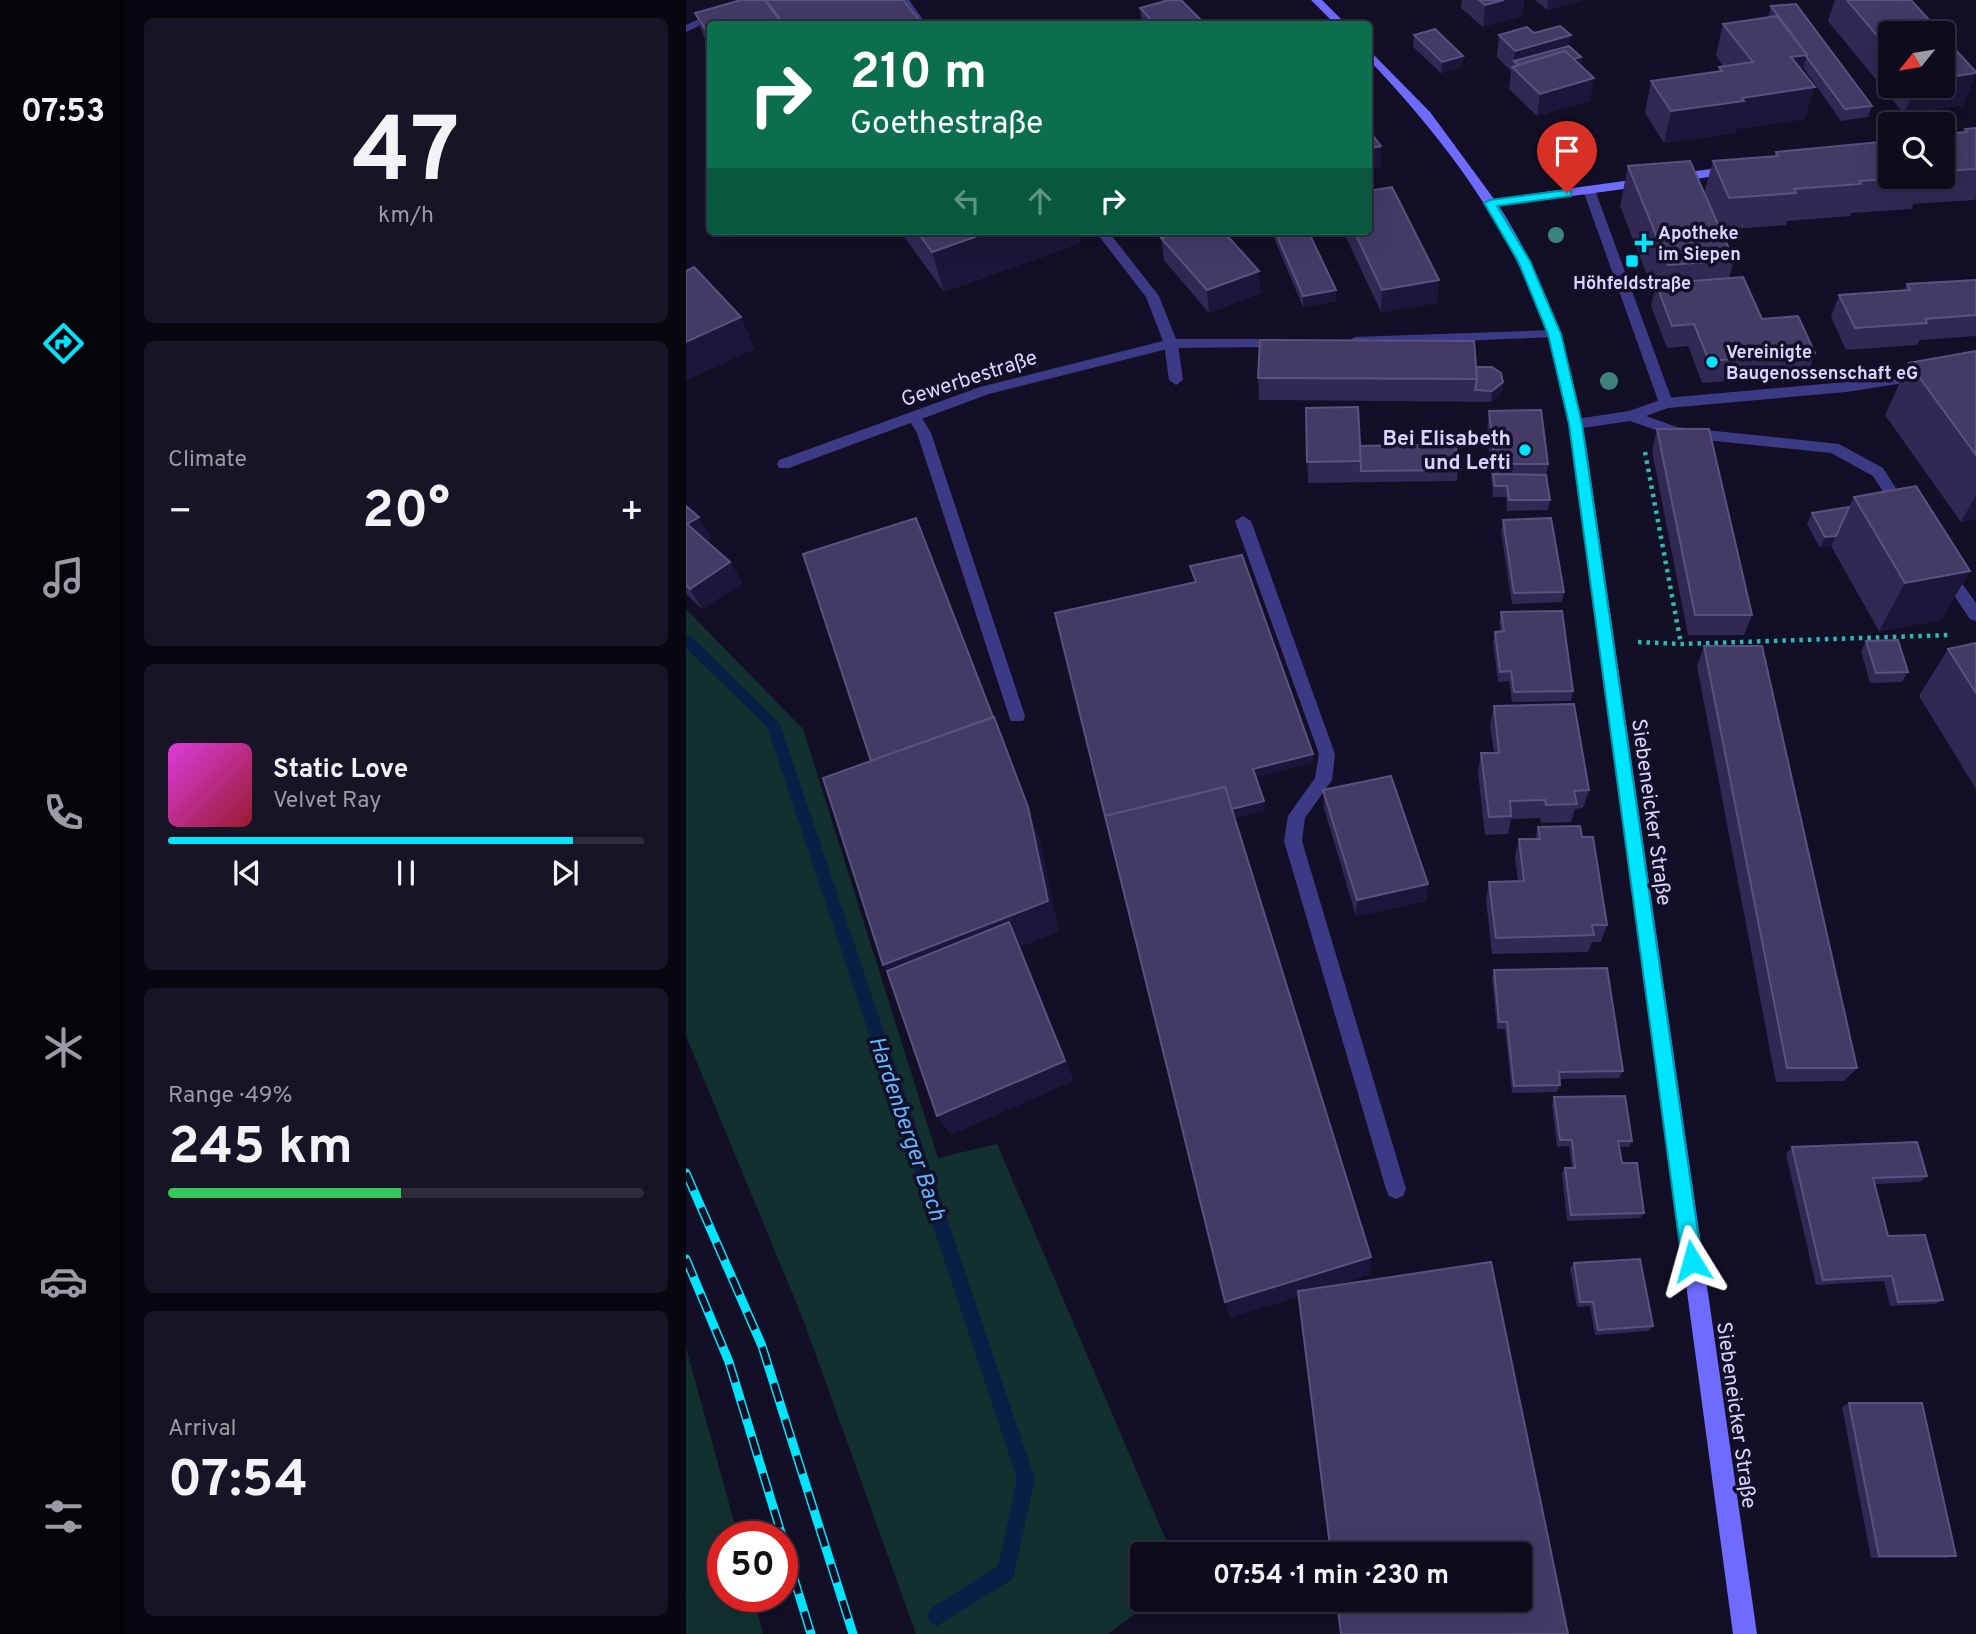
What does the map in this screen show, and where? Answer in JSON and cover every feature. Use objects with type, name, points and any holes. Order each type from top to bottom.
[{"type":"main road","points":[[1317,0],[1338,21]]},
{"type":"main road","name":"Siebeneicker Straße","points":[[1372,56],[1436,127],[1465,164],[1524,261],[1554,334],[1576,424],[1745,1634]]},
{"type":"main road","points":[[1490,203],[1753,167]]},
{"type":"street","points":[[686,29],[748,0]]},
{"type":"street","points":[[904,0],[919,21]]},
{"type":"street","points":[[1589,190],[1666,403]]},
{"type":"street","points":[[1104,235],[1153,296],[1171,344],[1175,380]]},
{"type":"street","points":[[1335,342],[1554,334]]},
{"type":"street","name":"Gewerbestraße","points":[[783,464],[985,390],[1171,344],[1295,343]]},
{"type":"street","points":[[1576,424],[1632,416],[1666,403],[1846,387],[1937,374]]},
{"type":"street","points":[[914,416],[924,433],[1017,716]]},
{"type":"street","points":[[1632,416],[1676,432],[1834,448],[1878,472],[1912,524]]},
{"type":"street","points":[[1243,521],[1326,754],[1323,780],[1297,816],[1293,841],[1396,1189]]},
{"type":"street","points":[[1936,558],[1976,615]]},
{"type":"path","points":[[1644,448],[1681,644]]},
{"type":"path","points":[[1653,643],[1964,633]]},
{"type":"green space","points":[[686,609],[803,729],[938,1158],[997,1144],[1167,1542],[1130,1542],[1130,1612],[1138,1612],[1108,1634],[916,1634],[803,1319],[686,1036]]},
{"type":"green space","points":[[686,1348],[734,1521],[707,1521],[707,1612],[757,1612],[763,1634],[686,1634]]},
{"type":"building","points":[[741,0],[765,0],[780,21],[707,21],[707,32],[695,13]]},
{"type":"building","points":[[766,0],[903,0],[920,21],[782,21]]},
{"type":"building","points":[[1169,0],[1181,0],[1202,21],[1152,21],[1140,8]]},
{"type":"building","points":[[1479,0],[1504,0],[1485,5]]},
{"type":"building","points":[[1847,0],[1911,0],[1930,21],[1878,21],[1878,37]]},
{"type":"building","points":[[1796,4],[1872,106],[1845,109],[1771,6]]},
{"type":"building","points":[[1777,16],[1807,55],[1791,57],[1815,87],[1742,98],[1744,101],[1671,111],[1651,81],[1722,71],[1719,67],[1753,62],[1723,24]]},
{"type":"building","points":[[1560,26],[1571,35],[1515,51],[1499,35],[1527,27],[1534,33]]},
{"type":"building","points":[[1435,29],[1463,56],[1442,62],[1414,35]]},
{"type":"building","points":[[1569,46],[1581,57],[1573,59],[1565,51],[1518,65],[1514,61]]},
{"type":"building","points":[[1955,49],[1976,72],[1955,76]]},
{"type":"building","points":[[1565,51],[1594,78],[1540,94],[1512,67]]},
{"type":"building","points":[[1976,128],[1976,169],[1955,170],[1955,133],[1967,132],[1965,129]]},
{"type":"building","points":[[1372,134],[1381,146],[1372,148]]},
{"type":"building","points":[[1878,142],[1878,180],[1859,181],[1861,184],[1794,189],[1796,193],[1729,198],[1713,161],[1778,156],[1776,152]]},
{"type":"building","points":[[1690,161],[1734,260],[1668,265],[1628,166]]},
{"type":"building","points":[[1392,187],[1439,280],[1382,290],[1356,235],[1372,235],[1372,190]]},
{"type":"building","points":[[920,235],[981,235],[932,252]]},
{"type":"building","points":[[1169,235],[1227,235],[1259,271],[1207,290],[1161,238]]},
{"type":"building","points":[[1277,235],[1310,235],[1336,290],[1303,296]]},
{"type":"building","points":[[694,267],[741,317],[686,342],[686,271]]},
{"type":"building","points":[[1743,277],[1762,319],[1798,316],[1815,353],[1709,361],[1694,324],[1672,326],[1656,284]]},
{"type":"building","points":[[1976,280],[1976,315],[1925,319],[1927,323],[1855,328],[1839,295],[1910,290],[1907,284]]},
{"type":"building","points":[[1260,340],[1474,341],[1477,379],[1258,378]]},
{"type":"building","points":[[1976,351],[1976,455],[1909,363]]},
{"type":"building","points":[[1476,367],[1492,367],[1501,373],[1503,382],[1492,391],[1475,390]]},
{"type":"building","points":[[1358,407],[1361,461],[1307,462],[1306,408]]},
{"type":"building","points":[[1541,410],[1548,464],[1495,464],[1489,411]]},
{"type":"building","points":[[1657,429],[1709,429],[1752,615],[1695,615]]},
{"type":"building","points":[[1456,444],[1458,470],[1361,471],[1360,446]]},
{"type":"building","points":[[1493,474],[1546,475],[1550,500],[1509,500],[1507,486],[1495,486]]},
{"type":"building","points":[[1916,486],[1970,571],[1905,583],[1854,497]]},
{"type":"building","points":[[686,506],[699,517],[687,524],[730,562],[690,589],[686,585]]},
{"type":"building","points":[[1849,507],[1836,536],[1825,537],[1812,513]]},
{"type":"building","points":[[916,518],[993,717],[871,761],[803,554]]},
{"type":"building","points":[[1551,518],[1564,592],[1514,593],[1503,520]]},
{"type":"building","points":[[1242,555],[1313,754],[1253,769],[1264,801],[1232,809],[1225,787],[1105,816],[1055,613],[1196,582],[1190,566]]},
{"type":"building","points":[[1562,611],[1573,691],[1514,692],[1511,671],[1500,672],[1495,632],[1504,631],[1501,612]]},
{"type":"building","points":[[1898,640],[1908,672],[1876,673],[1866,641]]},
{"type":"building","points":[[1976,643],[1976,693],[1948,649]]},
{"type":"building","points":[[1704,646],[1762,646],[1857,1068],[1787,1068]]},
{"type":"building","points":[[1574,704],[1589,790],[1574,791],[1577,804],[1546,805],[1545,800],[1510,801],[1511,816],[1489,817],[1481,753],[1499,753],[1494,706]]},
{"type":"building","points":[[994,717],[1028,807],[1048,901],[883,965],[823,778]]},
{"type":"building","points":[[1391,776],[1428,884],[1357,900],[1323,790]]},
{"type":"building","points":[[1225,787],[1371,1257],[1225,1302],[1105,816]]},
{"type":"building","points":[[1580,826],[1582,837],[1593,837],[1607,925],[1592,925],[1594,935],[1496,938],[1489,882],[1524,881],[1519,839],[1540,839],[1538,827]]},
{"type":"building","points":[[1009,922],[1065,1061],[937,1116],[887,971]]},
{"type":"building","points":[[1607,968],[1623,1071],[1559,1072],[1560,1085],[1514,1086],[1507,1022],[1499,1022],[1494,970]]},
{"type":"building","points":[[1625,1096],[1632,1141],[1618,1141],[1622,1163],[1637,1163],[1644,1213],[1571,1215],[1565,1168],[1575,1168],[1572,1140],[1560,1140],[1554,1097]]},
{"type":"building","points":[[1917,1142],[1927,1176],[1873,1178],[1888,1236],[1925,1235],[1943,1300],[1898,1302],[1892,1276],[1823,1280],[1792,1147]]},
{"type":"building","points":[[1640,1259],[1653,1326],[1598,1330],[1593,1302],[1580,1302],[1574,1263]]},
{"type":"building","points":[[1491,1262],[1568,1634],[1341,1634],[1338,1612],[1532,1612],[1532,1542],[1329,1542],[1298,1291]]},
{"type":"building","points":[[1849,1403],[1922,1403],[1956,1556],[1879,1556]]},
{"type":"waterway","name":"Hardenberger Bach","points":[[686,640],[773,724],[1026,1479],[1006,1572],[937,1616]]},
{"type":"railway","points":[[686,1173],[762,1346],[853,1634]]},
{"type":"railway","points":[[686,1259],[729,1362],[777,1521]]},
{"type":"railway","points":[[798,1591],[811,1634]]},
{"type":"place","name":"Apotheke im Siepen","points":[[1644,243]]},
{"type":"place","name":"Höhfeldstraße","points":[[1632,261]]},
{"type":"place","name":"Vereinigte Baugenossenschaft eG","points":[[1712,362]]},
{"type":"place","name":"Bei Elisabeth und Lefti","points":[[1525,450]]},
{"type":"route","points":[[1567,193],[1490,203],[1524,261],[1554,334],[1576,424],[1692,1261]]}]
